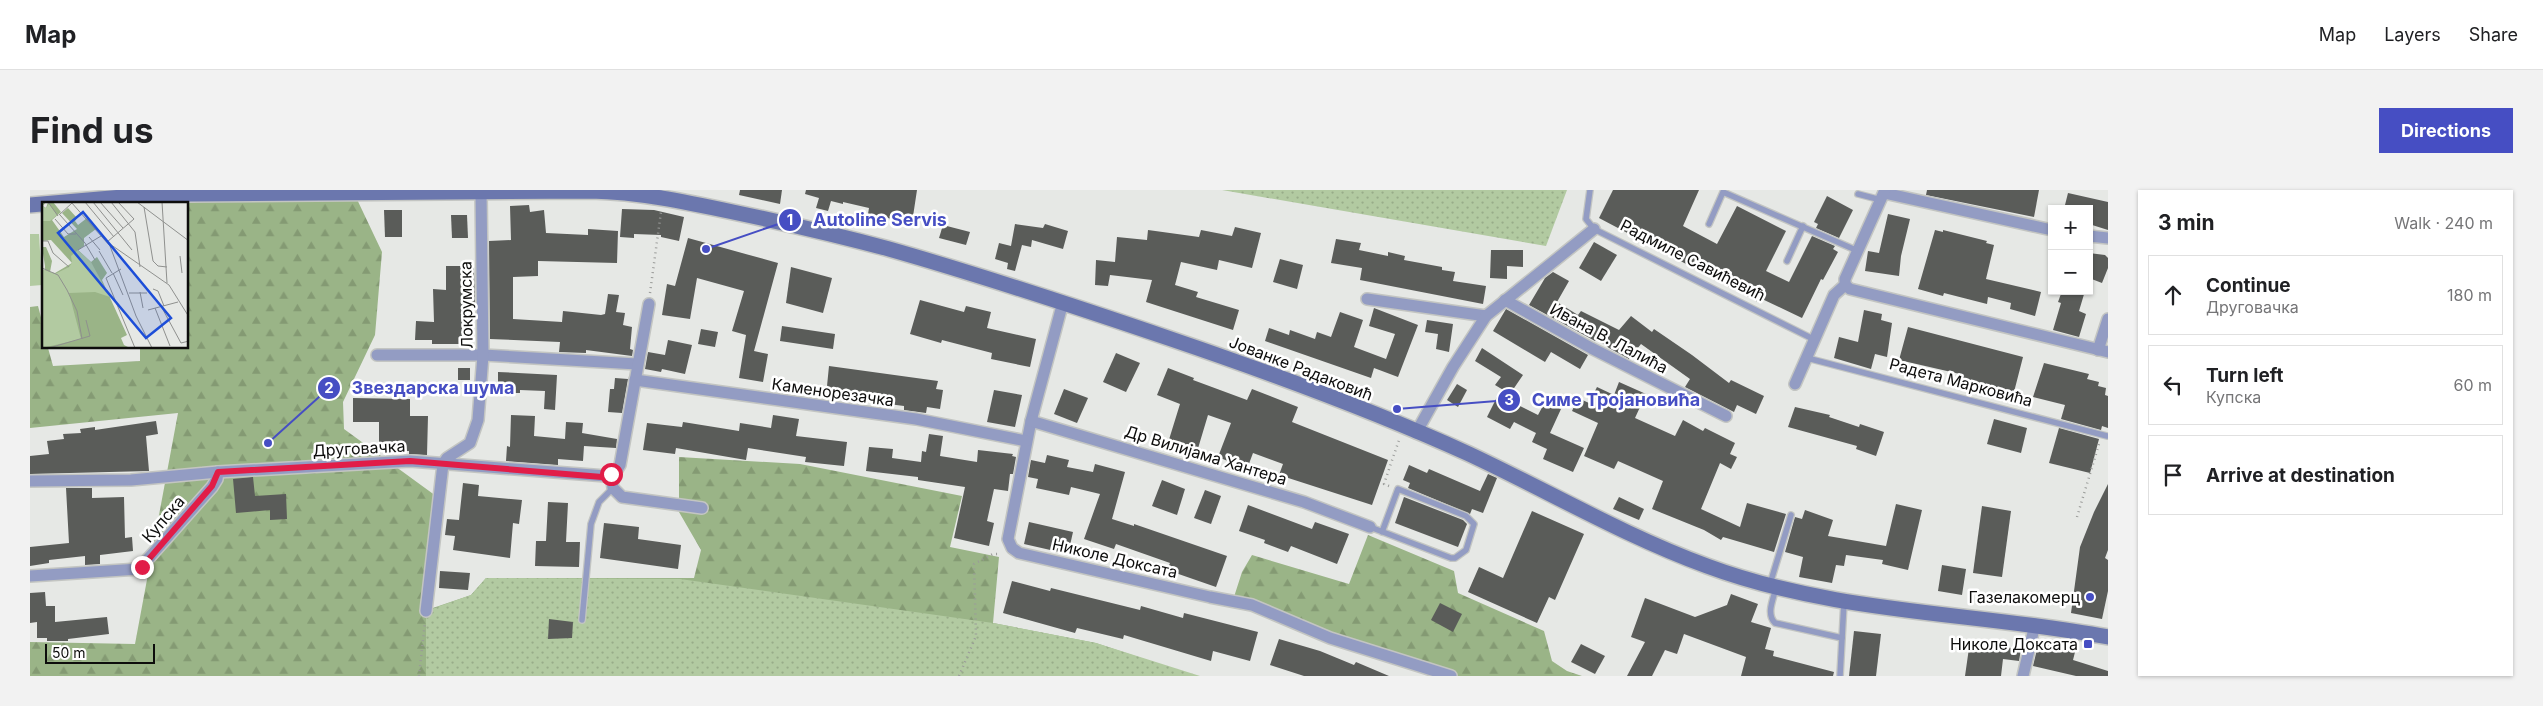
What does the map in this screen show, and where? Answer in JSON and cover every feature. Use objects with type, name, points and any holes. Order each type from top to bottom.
[{"type":"main road","name":"Јованке Радаковић","points":[[82,202],[190,194],[614,191],[662,198],[819,231],[978,274],[1266,372],[1469,454],[1671,552],[1709,567],[1773,586],[1844,602],[2035,624],[2108,637]]},
{"type":"street","name":"Локрумска","points":[[443,464],[447,458],[467,447],[475,435],[478,420],[483,355],[481,192]]},
{"type":"street","points":[[1795,384],[1834,295],[1845,285],[1845,279],[1883,194],[2048,229]]},
{"type":"street","points":[[1409,430],[1486,316],[1594,229]]},
{"type":"street","points":[[2093,236],[2108,238]]},
{"type":"street","points":[[1845,285],[1850,289],[2103,351],[2108,320]]},
{"type":"street","points":[[1367,299],[1486,316]]},
{"type":"street","name":"Ивана В. Лалића","points":[[1505,300],[1591,348],[1726,416]]},
{"type":"street","points":[[1019,553],[1012,548],[1008,539],[1026,441],[1063,302]]},
{"type":"street","points":[[649,304],[620,465],[611,474],[613,488],[622,497],[702,508]]},
{"type":"street","points":[[377,355],[483,355],[637,364]]},
{"type":"street","name":"Каменорезачка","points":[[635,380],[916,419],[1026,441]]},
{"type":"street","name":"Др Вилијама Хантера","points":[[1031,421],[1295,499],[1370,527]]},
{"type":"street","name":"Друговачка","points":[[30,481],[131,480],[218,472],[410,461],[602,477],[611,474]]},
{"type":"street","points":[[426,610],[443,464]]},
{"type":"street","name":"Купска","points":[[30,576],[139,569],[212,486],[218,472]]},
{"type":"street","name":"Николе Доксата","points":[[1019,553],[1210,598],[1252,605],[1330,638],[1451,676]]},
{"type":"street","points":[[2023,676],[2035,624]]},
{"type":"lane","name":"Радмиле Савићевић","points":[[1590,190],[1586,219],[1594,229],[1815,340]]},
{"type":"lane","points":[[1709,224],[1723,192],[1858,251]]},
{"type":"lane","points":[[1858,194],[1883,194]]},
{"type":"lane","points":[[1787,261],[1803,226]]},
{"type":"lane","name":"Радета Марковића","points":[[1807,358],[2104,435]]},
{"type":"lane","points":[[582,620],[590,524],[599,502],[613,488]]},
{"type":"lane","points":[[1370,527],[1382,532],[1451,558],[1460,557],[1466,550],[1474,528],[1469,518],[1398,489],[1382,532]]},
{"type":"lane","points":[[1790,515],[1773,586],[1771,619],[1775,623],[1842,638]]},
{"type":"lane","points":[[1840,676],[1844,602]]},
{"type":"path","points":[[649,304],[662,198]]},
{"type":"path","points":[[1398,489],[1384,484],[1409,430]]},
{"type":"path","points":[[2077,517],[2104,435]]},
{"type":"path","points":[[959,676],[976,636],[974,564],[993,554],[1019,553]]},
{"type":"path","points":[[420,676],[426,610]]},
{"type":"green space","points":[[1222,190],[1567,190],[1546,246]]},
{"type":"green space","points":[[354,193],[382,252],[375,335],[343,402],[344,429],[436,496],[427,610],[471,595],[486,578],[694,578],[701,550],[679,512],[679,457],[800,464],[962,496],[950,547],[999,557],[993,623],[1096,643],[1195,676],[30,676],[30,642],[135,644],[178,413],[30,428],[30,307],[38,306],[42,321],[42,349],[48,349],[53,366],[140,361],[140,349],[189,349],[189,202],[135,202],[134,196]]},
{"type":"green space","points":[[30,234],[39,234],[42,285],[30,286]]},
{"type":"green space","points":[[1368,535],[1454,571],[1458,593],[1544,631],[1552,661],[1567,671],[1582,676],[1451,676],[1233,600],[1242,572],[1252,555],[1349,584]]},
{"type":"green space","points":[[486,578],[680,579],[993,623],[1096,643],[1200,676],[426,676],[426,611],[471,595]]},
{"type":"building","points":[[740,190],[782,190],[780,204],[739,195]]},
{"type":"building","points":[[806,190],[917,190],[912,223],[868,214],[869,208],[843,202],[843,204],[831,201],[828,211],[816,208],[819,198],[805,194]]},
{"type":"building","points":[[1613,190],[1699,190],[1683,226],[1717,244],[1737,206],[1786,231],[1766,271],[1789,282],[1812,236],[1835,246],[1833,249],[1838,252],[1823,280],[1821,279],[1802,318],[1762,299],[1760,303],[1599,218]]},
{"type":"building","points":[[1927,190],[2039,190],[2034,217],[1926,195]]},
{"type":"building","points":[[2068,193],[2108,202],[2108,230],[2093,225],[2093,205],[2065,205]]},
{"type":"building","points":[[1827,196],[1853,210],[1839,238],[1816,228],[1818,224],[1814,222]]},
{"type":"building","points":[[529,205],[530,212],[544,210],[546,233],[588,235],[588,229],[618,231],[617,263],[538,261],[538,276],[513,277],[513,319],[562,322],[563,311],[601,315],[605,314],[608,294],[619,295],[616,312],[625,313],[623,325],[632,327],[630,349],[633,350],[632,356],[586,350],[586,353],[559,352],[560,342],[490,339],[489,241],[511,240],[510,206]]},
{"type":"building","points":[[622,209],[654,210],[684,217],[679,241],[661,237],[661,235],[634,234],[634,238],[620,237]]},
{"type":"building","points":[[384,210],[402,210],[402,237],[385,237]]},
{"type":"building","points":[[1888,214],[1910,219],[1901,256],[1899,276],[1865,271],[1868,251],[1879,253]]},
{"type":"building","points":[[451,215],[467,215],[468,238],[452,238]]},
{"type":"building","points":[[1015,224],[1043,228],[1045,224],[1068,231],[1063,249],[1032,240],[1031,247],[1022,245],[1015,271],[1007,269],[1008,263],[995,259],[999,243],[1011,246]]},
{"type":"building","points":[[943,225],[970,232],[966,245],[939,238]]},
{"type":"building","points":[[1235,227],[1261,233],[1252,268],[1219,260],[1217,270],[1181,262],[1175,285],[1198,292],[1196,297],[1239,310],[1233,330],[1146,302],[1152,280],[1110,275],[1108,286],[1095,285],[1096,260],[1115,262],[1117,237],[1147,240],[1148,230],[1199,237],[1201,230],[1232,236]]},
{"type":"building","points":[[1935,230],[1943,232],[1943,230],[1987,241],[1986,243],[1994,245],[1986,279],[2041,292],[2035,316],[2010,309],[2011,303],[1988,297],[1987,304],[1944,293],[1943,296],[1918,289]]},
{"type":"building","points":[[688,238],[778,263],[754,351],[768,354],[763,382],[739,378],[746,335],[732,331],[744,291],[697,278],[690,319],[662,315],[667,284],[675,286]]},
{"type":"building","points":[[1336,239],[1361,243],[1359,250],[1388,256],[1388,252],[1405,256],[1404,260],[1442,267],[1442,270],[1455,272],[1453,281],[1486,286],[1483,304],[1360,280],[1362,268],[1331,263]]},
{"type":"building","points":[[1594,242],[1617,255],[1601,281],[1579,268]]},
{"type":"building","points":[[1491,250],[1523,250],[1523,267],[1507,266],[1507,279],[1490,278]]},
{"type":"building","points":[[2093,254],[2105,255],[2108,258],[2108,268],[2102,283],[2093,280]]},
{"type":"building","points":[[1280,259],[1303,265],[1297,289],[1273,282]]},
{"type":"building","points":[[446,266],[474,266],[475,307],[462,308],[462,344],[432,344],[432,340],[415,340],[416,321],[434,322],[433,289],[446,290]]},
{"type":"building","points":[[791,267],[832,278],[823,313],[786,303]]},
{"type":"building","points":[[1553,272],[1569,281],[1557,302],[1578,315],[1581,311],[1619,330],[1631,316],[1652,332],[1654,329],[1729,383],[1731,380],[1764,396],[1756,414],[1737,405],[1734,412],[1685,387],[1690,379],[1641,344],[1629,359],[1597,339],[1595,341],[1529,305],[1545,278]]},
{"type":"building","points":[[2061,295],[2084,295],[2079,311],[2086,314],[2079,337],[2053,330],[2061,303],[2058,302]]},
{"type":"building","points":[[920,300],[964,312],[966,306],[991,312],[987,328],[1036,339],[1030,367],[991,359],[992,353],[942,340],[941,343],[910,334]]},
{"type":"building","points":[[1374,308],[1418,325],[1398,377],[1374,368],[1371,378],[1265,341],[1269,328],[1289,335],[1290,330],[1315,339],[1317,332],[1331,337],[1340,312],[1363,320],[1354,347],[1386,359],[1395,334],[1369,326]]},
{"type":"building","points":[[1506,309],[1588,355],[1580,369],[1551,352],[1545,362],[1493,331]]},
{"type":"building","points":[[1864,310],[1882,314],[1881,320],[1892,323],[1887,357],[1875,354],[1871,369],[1834,358],[1839,337],[1858,342]]},
{"type":"building","points":[[1427,320],[1453,324],[1449,352],[1436,349],[1438,334],[1425,332]]},
{"type":"building","points":[[782,326],[835,334],[833,349],[780,341]]},
{"type":"building","points":[[1908,327],[2023,357],[2014,392],[1959,377],[1960,374],[1899,360]]},
{"type":"building","points":[[701,329],[718,332],[715,347],[698,344]]},
{"type":"building","points":[[668,340],[692,345],[685,374],[662,369],[661,372],[645,369],[648,352],[665,355]]},
{"type":"building","points":[[1482,348],[1523,375],[1510,394],[1495,385],[1501,377],[1475,361]]},
{"type":"building","points":[[1116,353],[1140,363],[1126,392],[1103,382]]},
{"type":"building","points":[[2044,363],[2089,374],[2087,379],[2099,382],[2098,386],[2106,388],[2105,395],[2108,396],[2108,428],[2102,426],[2101,430],[2061,419],[2065,405],[2033,397]]},
{"type":"building","points":[[829,366],[938,381],[936,389],[943,390],[940,409],[927,407],[926,413],[904,410],[904,406],[826,396]]},
{"type":"building","points":[[458,368],[470,368],[470,380],[458,380]]},
{"type":"building","points":[[1168,368],[1194,378],[1193,380],[1247,400],[1252,389],[1298,407],[1292,422],[1388,460],[1372,505],[1279,475],[1283,464],[1253,453],[1247,469],[1218,457],[1231,423],[1208,415],[1196,455],[1167,446],[1180,404],[1157,395]]},
{"type":"building","points":[[498,372],[557,375],[555,410],[544,409],[545,391],[520,390],[520,393],[498,393]]},
{"type":"building","points":[[615,378],[628,379],[622,413],[608,412],[610,389],[614,389]]},
{"type":"building","points":[[1619,382],[1646,394],[1635,418],[1675,436],[1683,420],[1703,431],[1705,428],[1735,443],[1730,454],[1737,457],[1731,469],[1720,463],[1701,509],[1740,527],[1747,503],[1786,514],[1774,552],[1723,537],[1721,540],[1704,530],[1652,509],[1663,481],[1618,461],[1614,469],[1584,456],[1598,423],[1572,411],[1578,398],[1589,403],[1597,387],[1614,395]]},
{"type":"building","points":[[1457,384],[1467,390],[1458,407],[1447,400]]},
{"type":"building","points":[[1064,389],[1088,398],[1077,423],[1054,414]]},
{"type":"building","points":[[994,390],[1022,395],[1015,427],[987,422]]},
{"type":"building","points":[[1498,395],[1538,415],[1545,402],[1561,409],[1550,433],[1584,448],[1573,472],[1543,459],[1547,449],[1532,442],[1536,433],[1514,422],[1510,429],[1487,417]]},
{"type":"building","points":[[353,398],[410,399],[410,416],[428,416],[427,455],[409,454],[409,451],[379,451],[379,422],[353,422]]},
{"type":"building","points":[[1795,407],[1830,415],[1829,417],[1859,427],[1860,424],[1884,432],[1876,456],[1856,449],[1857,446],[1788,427]]},
{"type":"building","points":[[511,415],[535,416],[534,436],[565,439],[566,422],[583,423],[582,433],[617,439],[616,448],[584,446],[583,461],[558,459],[558,465],[506,461],[507,446],[510,447]]},
{"type":"building","points":[[773,415],[799,419],[796,436],[847,442],[844,466],[805,462],[806,457],[748,448],[746,460],[676,448],[675,454],[643,450],[647,423],[682,427],[683,422],[739,431],[740,423],[771,428]]},
{"type":"building","points":[[1994,419],[2027,428],[2021,453],[1987,444]]},
{"type":"building","points":[[156,421],[158,434],[146,436],[149,471],[30,474],[30,456],[49,454],[47,441],[64,439],[63,434],[81,433],[80,429],[95,427],[95,430]]},
{"type":"building","points":[[2059,428],[2099,439],[2090,473],[2049,463]]},
{"type":"building","points":[[929,434],[943,436],[940,456],[977,462],[978,450],[1013,454],[1012,456],[1016,457],[1013,474],[1010,474],[1008,491],[994,489],[987,521],[994,523],[989,546],[954,538],[965,487],[918,480],[918,477],[866,471],[869,447],[893,449],[892,458],[921,462],[922,451],[926,452]]},
{"type":"building","points":[[1047,455],[1069,460],[1067,467],[1093,472],[1095,464],[1125,472],[1112,519],[1134,526],[1134,524],[1227,556],[1216,587],[1167,570],[1170,563],[1116,544],[1114,549],[1084,539],[1100,494],[1071,487],[1069,495],[1036,488],[1038,479],[1028,477],[1031,460],[1045,463]]},
{"type":"building","points":[[1409,465],[1427,473],[1429,469],[1480,491],[1488,474],[1497,478],[1483,513],[1472,509],[1470,514],[1408,488],[1410,483],[1403,480]]},
{"type":"building","points":[[253,477],[255,496],[286,494],[287,519],[270,520],[270,510],[236,513],[233,479]]},
{"type":"building","points":[[1162,480],[1185,489],[1177,515],[1152,506]]},
{"type":"building","points":[[463,483],[479,485],[478,496],[522,500],[519,524],[513,523],[510,558],[453,550],[455,536],[445,535],[447,519],[459,520]]},
{"type":"building","points":[[2108,484],[2108,550],[2105,558],[2108,560],[2108,591],[2102,619],[2071,613],[2080,547]]},
{"type":"building","points":[[66,488],[92,488],[92,498],[124,497],[125,538],[132,537],[133,551],[100,555],[100,564],[85,565],[85,556],[49,560],[49,563],[30,566],[30,547],[69,543]]},
{"type":"building","points":[[1205,490],[1221,496],[1211,524],[1194,518]]},
{"type":"building","points":[[1404,497],[1463,520],[1467,524],[1458,547],[1395,523]]},
{"type":"building","points":[[1619,497],[1644,509],[1639,520],[1613,509]]},
{"type":"building","points":[[548,502],[568,503],[566,542],[580,542],[579,567],[535,566],[536,541],[546,541]]},
{"type":"building","points":[[1896,504],[1922,510],[1908,570],[1882,564],[1883,560],[1846,555],[1844,566],[1836,565],[1832,583],[1799,577],[1803,557],[1785,552],[1795,517],[1802,519],[1805,510],[1833,520],[1828,536],[1886,546]]},
{"type":"building","points":[[1248,505],[1312,529],[1315,522],[1349,534],[1337,564],[1291,546],[1288,552],[1264,543],[1265,540],[1239,531]]},
{"type":"building","points":[[1982,506],[2011,511],[2002,577],[1973,573]]},
{"type":"building","points":[[1532,511],[1584,534],[1555,600],[1549,597],[1537,623],[1468,592],[1479,567],[1503,578]]},
{"type":"building","points":[[1029,522],[1073,532],[1068,554],[1024,544]]},
{"type":"building","points":[[604,523],[639,527],[638,539],[681,545],[678,569],[600,558]]},
{"type":"building","points":[[1942,565],[1966,569],[1962,595],[1938,591]]},
{"type":"building","points":[[440,571],[470,573],[468,590],[439,588]]},
{"type":"building","points":[[1012,581],[1050,591],[1051,588],[1140,610],[1141,606],[1183,618],[1184,613],[1258,632],[1250,661],[1213,651],[1211,661],[1124,635],[1123,639],[1077,628],[1075,633],[1003,613]]},
{"type":"building","points":[[45,592],[46,606],[55,606],[55,622],[107,617],[109,634],[68,639],[68,641],[47,641],[47,638],[37,638],[37,622],[30,623],[30,593]]},
{"type":"building","points":[[1731,594],[1758,604],[1751,622],[1771,628],[1765,649],[1774,651],[1773,656],[1834,672],[1833,676],[1741,676],[1746,657],[1684,634],[1677,654],[1665,650],[1652,676],[1627,676],[1645,642],[1631,637],[1645,598],[1695,617],[1727,605]]},
{"type":"building","points":[[1440,603],[1462,614],[1453,632],[1431,620]]},
{"type":"building","points":[[549,619],[573,622],[572,638],[548,639]]},
{"type":"building","points":[[1854,631],[1881,634],[1876,676],[1849,676]]},
{"type":"building","points":[[1279,639],[1320,651],[1354,665],[1356,662],[1389,676],[1304,676],[1270,665]]},
{"type":"building","points":[[2039,641],[2076,648],[2073,660],[2108,671],[2108,676],[2076,676],[2033,666]]},
{"type":"building","points":[[1581,644],[1605,656],[1595,674],[1571,662]]},
{"type":"building","points":[[1994,646],[2021,649],[2019,661],[2003,659],[2001,676],[1965,676],[1969,648],[1993,651]]},
{"type":"place","name":"Autoline Servis","points":[[706,249]]},
{"type":"place","name":"Симе Тројановића","points":[[1397,409]]},
{"type":"place","name":"Звездарска шума","points":[[268,443]]},
{"type":"place","name":"Газелакомерц","points":[[2090,597]]},
{"type":"place","name":"Николе Доксата","points":[[2088,644]]},
{"type":"route","points":[[142,567],[216,482],[218,472],[410,461],[602,477],[611,474]]}]
